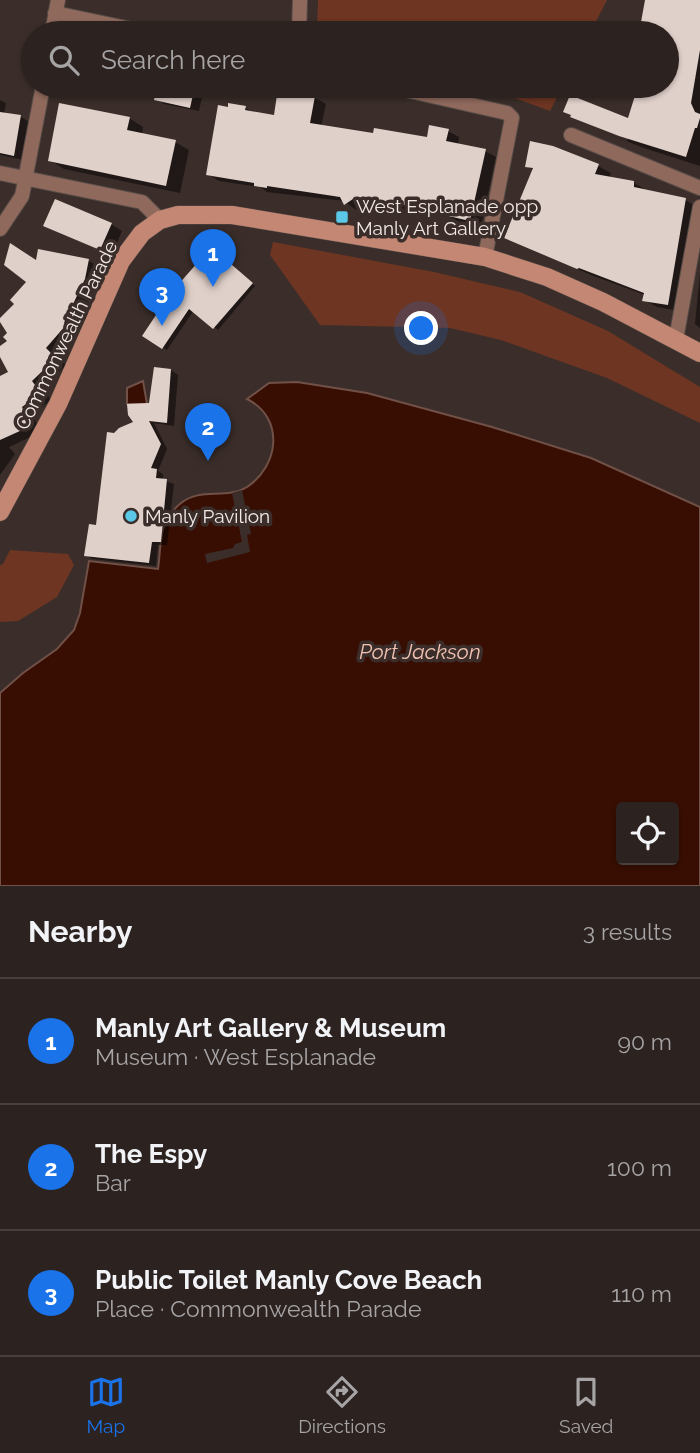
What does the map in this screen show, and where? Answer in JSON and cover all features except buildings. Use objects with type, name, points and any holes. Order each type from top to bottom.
[{"type":"main road","points":[[160,220],[194,214],[232,215],[485,257],[547,277],[700,353]]},
{"type":"main road","name":"Commonwealth Parade","points":[[0,512],[58,404],[121,261],[142,233],[160,220]]},
{"type":"street","points":[[299,21],[300,0]]},
{"type":"street","points":[[57,7],[107,21]]},
{"type":"street","points":[[0,229],[22,196],[41,98]]},
{"type":"street","points":[[441,98],[507,113],[512,118],[485,257]]},
{"type":"street","points":[[571,135],[700,188]]},
{"type":"street","points":[[0,173],[142,202],[160,220]]},
{"type":"street","points":[[676,339],[700,207]]},
{"type":"shaded area","points":[[318,0],[607,0],[596,21],[317,21]]},
{"type":"shaded area","points":[[515,98],[557,98],[550,111]]},
{"type":"shaded area","points":[[273,242],[434,272],[520,292],[608,331],[700,387],[700,423],[607,378],[501,340],[450,328],[320,325],[270,255]]},
{"type":"shaded area","points":[[10,550],[68,554],[74,565],[57,597],[18,621],[0,622],[0,565]]},
{"type":"water","points":[[143,381],[147,404],[127,404],[127,388]]},
{"type":"water","name":"Port Jackson","points":[[297,382],[367,393],[492,427],[591,458],[700,507],[700,886],[0,886],[0,693],[57,649],[74,630],[80,613],[89,561],[158,569],[164,526],[173,510],[189,498],[239,491],[258,478],[271,455],[272,430],[268,418],[259,407],[247,399],[269,383]]},
{"type":"pier","points":[[242,490],[251,534],[247,535],[250,552],[207,563],[205,554],[233,548],[235,544],[242,542],[232,493]]},
{"type":"place","name":"West Esplanade opp Manly Art Gallery","points":[[342,217]]},
{"type":"place","name":"Manly Art Gallery & Museum","points":[[213,287]]},
{"type":"place","name":"Public Toilet Manly Cove Beach","points":[[162,326]]},
{"type":"place","name":"The Espy","points":[[208,461]]},
{"type":"place","name":"Manly Pavilion","points":[[131,516]]}]
